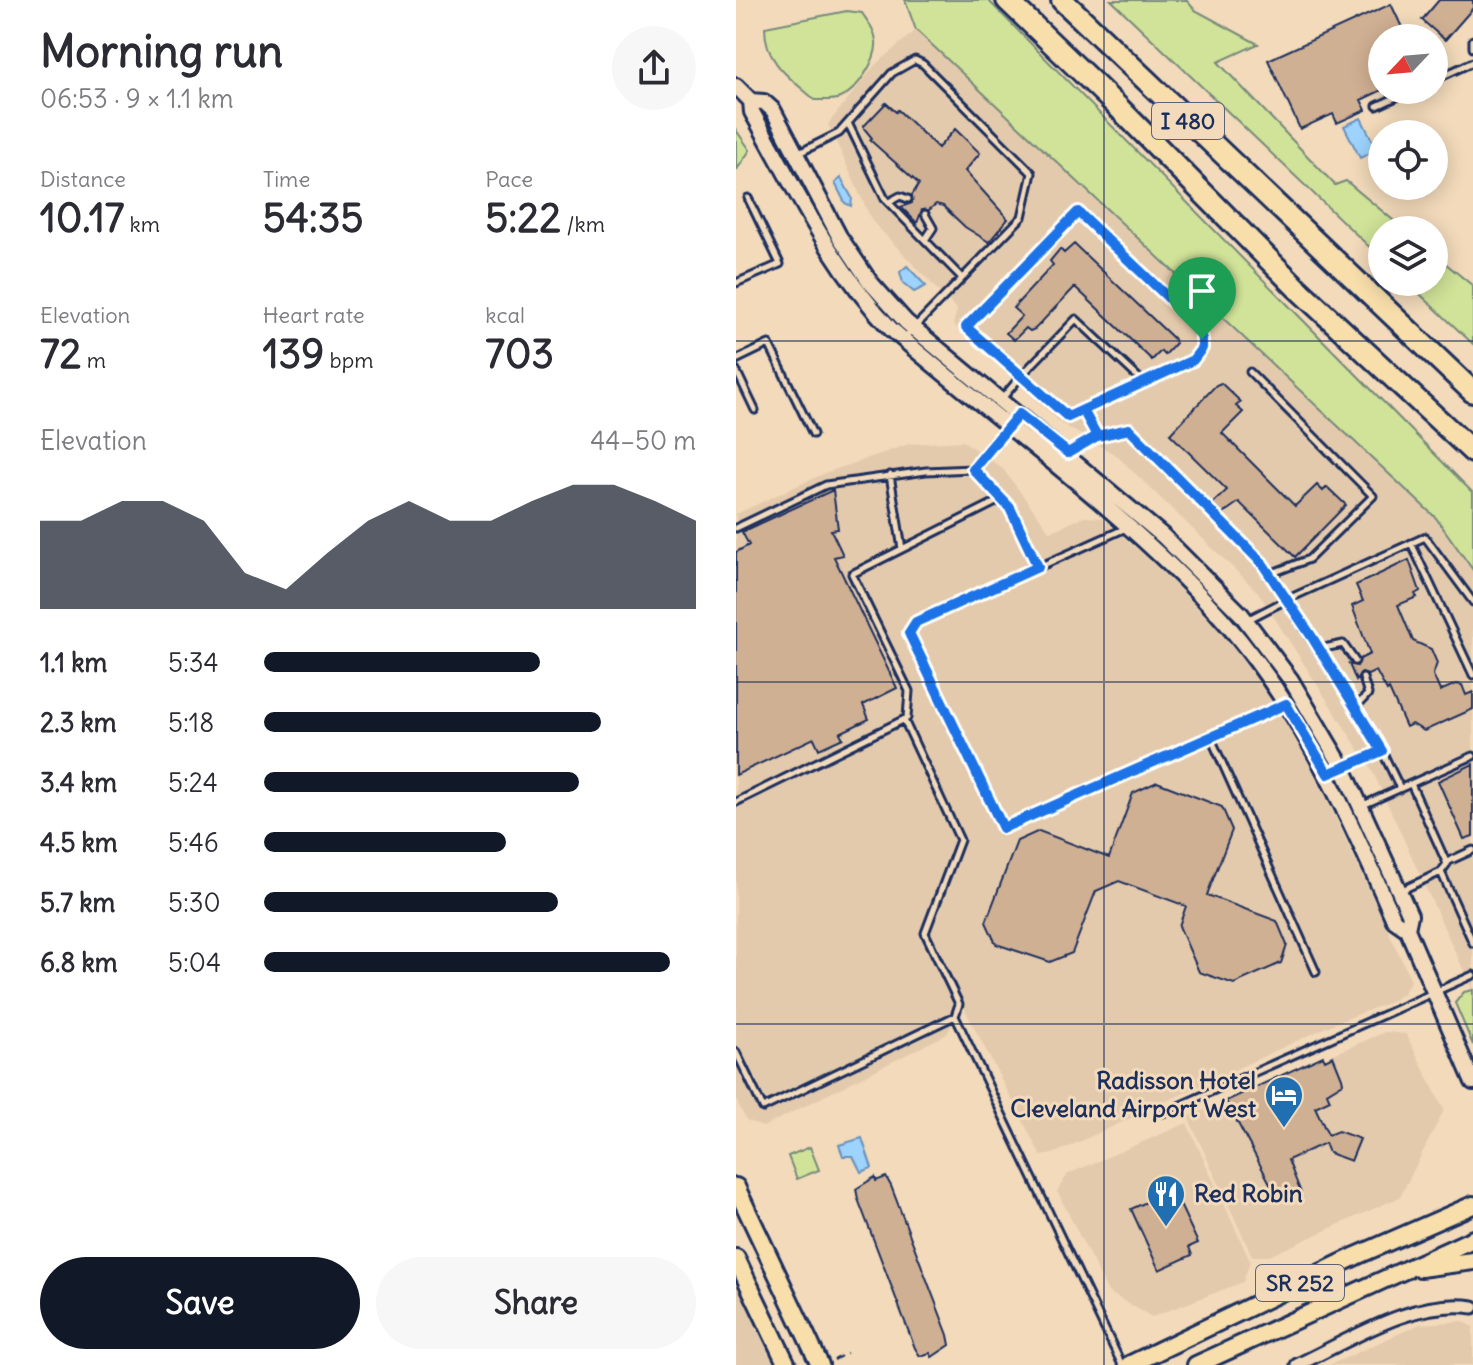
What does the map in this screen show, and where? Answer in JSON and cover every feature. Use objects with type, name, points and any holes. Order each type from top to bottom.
[{"type":"highway","name":"I 480","points":[[1007,0],[1297,288],[1470,451]]},
{"type":"highway","name":"I 480","points":[[1062,0],[1473,392]]},
{"type":"main road","points":[[736,1187],[822,1365]]},
{"type":"main road","name":"SR 252","points":[[1129,1365],[1356,1256],[1473,1205]]},
{"type":"main road","name":"SR 252","points":[[1196,1365],[1473,1239]]},
{"type":"main road","points":[[736,1258],[787,1365]]},
{"type":"main road","points":[[1406,1270],[1473,1261]]},
{"type":"street","points":[[736,86],[751,101],[752,112],[820,239],[862,299],[903,340],[1127,528],[1205,599],[1286,704],[1328,774],[1394,920],[1407,929],[1473,1082]]},
{"type":"street","points":[[751,101],[764,102],[773,110],[853,257],[886,301],[914,328],[1068,453],[1196,566],[1246,620],[1291,680],[1343,768],[1410,915],[1407,929]]},
{"type":"street","points":[[1297,1365],[1416,1312],[1444,1306],[1473,1307]]},
{"type":"lane","points":[[1473,40],[1473,48]]},
{"type":"lane","points":[[796,155],[839,133],[892,73],[915,60],[923,64],[1028,167],[1033,179],[1022,217],[903,340]]},
{"type":"lane","points":[[1448,74],[1473,62]]},
{"type":"lane","points":[[1377,106],[1381,104]]},
{"type":"lane","points":[[848,123],[889,202],[962,278]]},
{"type":"lane","points":[[889,202],[900,196],[908,199]]},
{"type":"lane","points":[[736,283],[780,264],[748,198]]},
{"type":"lane","points":[[1078,212],[1202,333],[1202,348],[1193,360],[1143,382],[1068,417],[966,327],[1078,212]]},
{"type":"lane","points":[[925,214],[933,228],[925,240]]},
{"type":"lane","points":[[990,413],[1076,319],[1143,382]]},
{"type":"lane","points":[[736,360],[769,344],[813,434]]},
{"type":"lane","points":[[736,370],[755,410]]},
{"type":"lane","points":[[1250,372],[1373,496],[1309,559],[1270,574]]},
{"type":"lane","points":[[1083,410],[1097,436]]},
{"type":"lane","points":[[736,528],[826,485],[890,475],[973,469],[1019,414]]},
{"type":"lane","points":[[1068,453],[1097,436],[1129,429],[1270,574],[1356,707],[1400,788]]},
{"type":"lane","points":[[973,469],[1002,499],[1022,531],[1038,567]]},
{"type":"lane","points":[[890,475],[902,549]]},
{"type":"lane","points":[[736,802],[904,720],[910,707],[909,691],[852,574],[1002,499]]},
{"type":"lane","points":[[1127,528],[916,622],[909,633],[998,823],[1003,828],[1009,827],[1286,704]]},
{"type":"lane","points":[[1246,620],[1425,537],[1473,602]]},
{"type":"lane","points":[[1411,543],[1473,675]]},
{"type":"lane","points":[[1319,649],[1343,644],[1355,661]]},
{"type":"lane","points":[[1356,707],[1368,694],[1363,678]]},
{"type":"lane","points":[[904,720],[960,840],[925,933],[959,1004],[955,1016],[1122,1365]]},
{"type":"lane","points":[[1211,738],[1316,972]]},
{"type":"lane","points":[[1328,774],[1382,751]]},
{"type":"lane","points":[[1361,806],[1473,756]]},
{"type":"lane","points":[[1411,784],[1447,864]]},
{"type":"lane","points":[[1399,891],[1441,872],[1447,864],[1473,850]]},
{"type":"lane","points":[[1441,872],[1473,943]]},
{"type":"lane","points":[[1163,1113],[1473,975]]},
{"type":"lane","points":[[736,1052],[763,1108],[955,1016]]},
{"type":"path","points":[[822,1365],[847,1353]]},
{"type":"shaded area","points":[[916,30],[1436,518],[1473,570],[1473,991],[1373,772],[1258,592],[1116,455],[1062,424],[953,324],[957,310],[872,221],[828,124],[875,65]]},
{"type":"shaded area","points":[[963,441],[1003,469],[1050,532],[1083,517],[1102,518],[1162,571],[1217,628],[1259,680],[1310,762],[1411,980],[1403,994],[1390,1002],[1333,1024],[1053,1154],[1041,1156],[963,1006],[947,1034],[763,1127],[746,1120],[736,1099],[736,514],[825,473],[909,444]]},
{"type":"shaded area","points":[[1385,1032],[1406,1034],[1444,1110],[1400,1197],[1269,1256],[1252,1256],[1188,1117]]},
{"type":"shaded area","points":[[1187,1123],[1250,1261],[1243,1282],[1152,1317],[1108,1292],[1057,1191],[1068,1174]]},
{"type":"shaded area","points":[[736,1283],[776,1365],[736,1365]]},
{"type":"shaded area","points":[[1463,1321],[1473,1327],[1473,1365],[1330,1365],[1420,1324]]},
{"type":"green space","points":[[905,0],[988,0],[1473,493],[1473,570],[1436,518],[916,30]]},
{"type":"green space","points":[[1111,0],[1186,0],[1195,10],[1258,44],[1218,62],[1335,185],[1346,181],[1388,216],[1368,216],[1368,246]]},
{"type":"green space","points":[[847,11],[862,13],[871,26],[876,41],[874,57],[859,82],[847,94],[834,100],[815,100],[774,60],[766,40],[765,27]]},
{"type":"green space","points":[[736,130],[750,150],[736,171]]},
{"type":"green space","points":[[1448,265],[1473,286],[1473,344],[1422,296],[1448,296]]},
{"type":"green space","points":[[1473,990],[1473,1045],[1455,1003],[1464,992]]},
{"type":"green space","points":[[810,1147],[819,1170],[797,1179],[788,1156]]},
{"type":"water","points":[[1361,118],[1368,132],[1368,154],[1360,158],[1344,126]]},
{"type":"water","points":[[841,178],[852,198],[851,206],[845,203],[835,183]]},
{"type":"water","points":[[907,266],[926,286],[914,292],[903,283],[900,272]]},
{"type":"water","points":[[862,1138],[872,1168],[861,1172],[853,1156],[843,1156],[839,1145]]},
{"type":"building","points":[[1439,0],[1473,0],[1473,8],[1448,37],[1448,24],[1427,24],[1422,20]]},
{"type":"building","points":[[1391,4],[1400,24],[1368,24],[1368,97],[1361,100],[1366,110],[1337,123],[1333,114],[1300,129],[1268,60]]},
{"type":"building","points":[[886,103],[896,112],[898,110],[938,148],[955,129],[980,153],[965,171],[1008,219],[989,242],[965,227],[943,206],[936,204],[929,210],[922,210],[917,223],[901,207],[912,203],[912,195],[919,184],[870,140],[872,138],[863,127]]},
{"type":"building","points":[[1074,244],[1173,338],[1176,343],[1165,355],[1161,351],[1152,360],[1075,287],[1035,329],[1030,331],[1026,328],[1014,340],[1006,333],[1022,316],[1013,308],[1053,265],[1050,261],[1060,249],[1064,253]]},
{"type":"building","points":[[1221,383],[1241,402],[1236,406],[1243,412],[1222,433],[1295,506],[1317,485],[1323,491],[1327,487],[1346,505],[1295,557],[1239,502],[1222,514],[1212,504],[1227,490],[1170,434]]},
{"type":"building","points":[[833,490],[838,529],[831,530],[843,555],[834,557],[897,688],[863,705],[869,719],[840,733],[843,738],[819,749],[814,738],[736,775],[736,552],[749,545],[742,532]]},
{"type":"building","points":[[1409,560],[1420,591],[1415,594],[1417,597],[1398,605],[1413,641],[1431,649],[1437,663],[1433,675],[1440,691],[1456,684],[1462,685],[1466,695],[1473,692],[1473,709],[1424,731],[1412,724],[1406,727],[1389,689],[1387,691],[1376,671],[1368,675],[1361,673],[1356,681],[1349,664],[1357,666],[1360,659],[1370,654],[1352,606],[1363,601],[1356,585]]},
{"type":"building","points":[[1473,764],[1473,836],[1464,839],[1438,781]]},
{"type":"building","points":[[1157,782],[1222,807],[1232,830],[1207,895],[1277,921],[1287,945],[1281,963],[1234,984],[1199,972],[1179,926],[1186,906],[1119,881],[1096,891],[1072,953],[1050,962],[996,944],[986,922],[1017,841],[1039,831],[1109,858],[1133,793]]},
{"type":"building","name":"Radisson Hotel Cleveland Airport West","points":[[1323,1056],[1325,1060],[1333,1056],[1343,1083],[1327,1093],[1330,1100],[1315,1107],[1328,1135],[1338,1131],[1360,1139],[1351,1161],[1329,1153],[1325,1143],[1288,1160],[1301,1193],[1280,1202],[1226,1101]]},
{"type":"building","points":[[875,1177],[876,1181],[886,1177],[891,1186],[948,1335],[950,1345],[932,1357],[930,1353],[920,1356],[915,1348],[858,1199],[856,1189]]},
{"type":"building","name":"Red Robin","points":[[1173,1190],[1198,1243],[1189,1247],[1192,1255],[1159,1270],[1131,1209]]},
{"type":"place","name":"Radisson Hotel Cleveland Airport West","points":[[1284,1129]]},
{"type":"place","name":"Red Robin","points":[[1166,1228]]},
{"type":"route","points":[[1202,339],[1199,327],[1078,212],[966,327],[1068,417],[1083,410],[1097,436],[1122,428],[1129,429],[1252,552],[1312,637],[1382,751],[1328,774],[1286,704],[1003,828],[909,633],[916,622],[1038,567],[1010,508],[973,469],[1019,414],[1068,453],[1097,436],[1083,410],[1193,360],[1202,348],[1202,339]]}]
